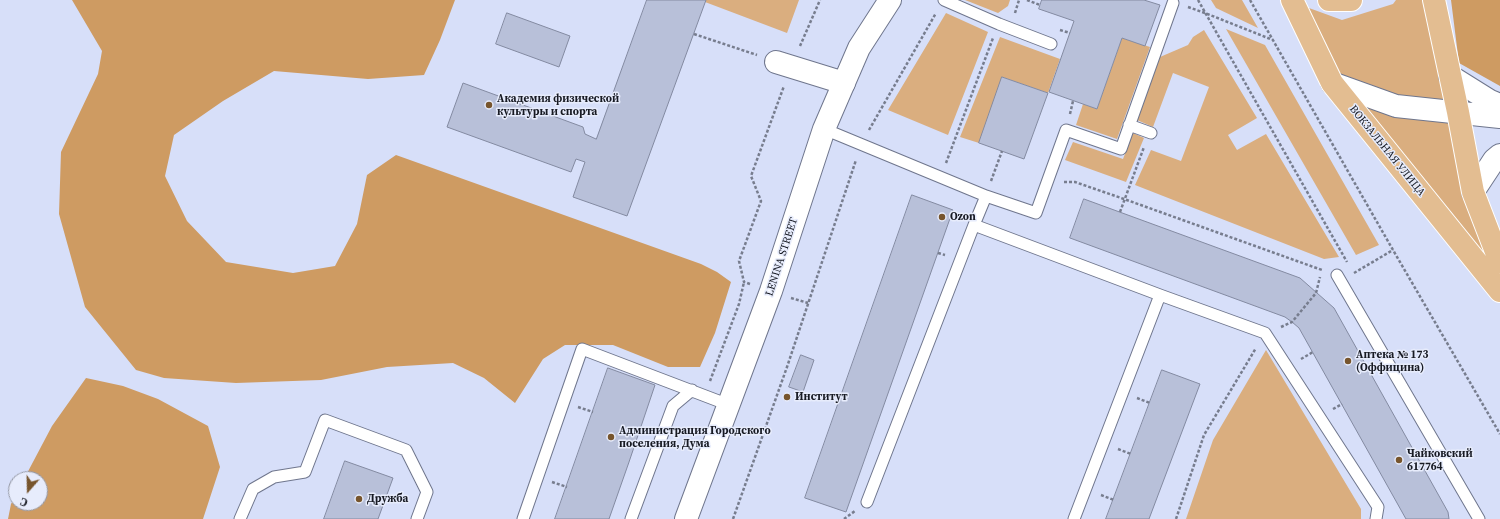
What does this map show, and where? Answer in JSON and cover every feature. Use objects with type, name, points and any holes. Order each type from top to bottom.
[{"type":"main road","name":"ВОКЗАЛЬНАЯ УЛИЦА","points":[[1292,0],[1332,83],[1500,290]]},
{"type":"main road","points":[[1329,0],[1351,0]]},
{"type":"main road","points":[[1434,0],[1458,112],[1473,192],[1500,262]]},
{"type":"street","name":"LENINA STREET","points":[[688,518],[771,291],[824,129],[859,48],[890,0]]},
{"type":"street","points":[[784,64],[844,83]]},
{"type":"street","points":[[1450,76],[1490,101],[1500,105]]},
{"type":"street","points":[[1332,83],[1396,106],[1500,117]]},
{"type":"street","points":[[1473,192],[1494,160],[1500,155]]},
{"type":"lane","points":[[941,3],[1051,44]]},
{"type":"lane","points":[[824,129],[986,196],[1036,212],[1066,130],[1121,149],[1173,3]]},
{"type":"lane","points":[[1130,125],[1150,133]]},
{"type":"lane","points":[[867,502],[986,196]]},
{"type":"lane","points":[[974,225],[1265,333],[1378,507],[1376,519]]},
{"type":"lane","points":[[1337,275],[1478,519]]},
{"type":"lane","points":[[1074,519],[1160,294]]},
{"type":"lane","points":[[523,519],[582,349],[705,394],[729,405]]},
{"type":"lane","points":[[631,519],[673,406],[692,390]]},
{"type":"lane","points":[[240,519],[253,489],[274,477],[305,472],[325,420],[406,450],[427,492],[417,519]]},
{"type":"path","points":[[705,394],[739,304],[744,282],[739,262],[761,201],[751,176],[784,64],[820,0]]},
{"type":"path","points":[[940,177],[999,24],[1015,13],[1019,0]]},
{"type":"path","points":[[1027,0],[1040,5]]},
{"type":"path","points":[[1198,0],[1350,266]]},
{"type":"path","points":[[1250,0],[1392,250],[1500,434]]},
{"type":"path","points":[[733,519],[808,303],[861,144],[941,3]]},
{"type":"path","points":[[1205,13],[1273,40]]},
{"type":"path","points":[[694,34],[784,64]]},
{"type":"path","points":[[1120,212],[1150,133]]},
{"type":"path","points":[[986,196],[1002,151]]},
{"type":"path","points":[[1047,181],[1075,182],[1337,275],[1354,273],[1392,250]]},
{"type":"path","points":[[1176,519],[1204,435],[1265,333],[1288,325],[1292,322],[1316,293],[1321,270]]},
{"type":"path","points":[[744,282],[808,303]]},
{"type":"shaded area","points":[[72,0],[455,0],[440,40],[424,75],[368,79],[274,71],[223,101],[174,135],[165,176],[187,221],[226,262],[293,273],[335,266],[357,224],[367,175],[396,155],[701,264],[717,272],[731,282],[715,333],[700,367],[668,367],[613,345],[565,345],[543,359],[515,403],[484,378],[453,363],[387,367],[321,380],[236,383],[164,378],[136,370],[85,307],[59,214],[61,152],[98,74],[102,51]]},
{"type":"shaded area","points":[[706,0],[799,0],[787,33],[705,2]]},
{"type":"shaded area","points":[[965,0],[1010,0],[1008,6],[998,13]]},
{"type":"shaded area","points":[[1211,0],[1242,0],[1258,28],[1216,8]]},
{"type":"shaded area","points":[[1396,0],[1428,0],[1449,102],[1399,98],[1335,75],[1309,8],[1342,20],[1393,4]]},
{"type":"shaded area","points":[[1451,0],[1500,0],[1500,86],[1459,63]]},
{"type":"shaded area","points":[[946,13],[988,32],[948,135],[888,110]]},
{"type":"shaded area","points":[[1226,29],[1265,45],[1379,245],[1356,255]]},
{"type":"shaded area","points":[[1204,30],[1257,118],[1228,135],[1237,150],[1266,134],[1339,257],[1324,259],[1135,185],[1151,150],[1181,161],[1209,87],[1173,73],[1153,127],[1137,120],[1160,57],[1188,45],[1193,37]]},
{"type":"shaded area","points":[[1000,37],[1060,59],[1048,93],[1002,77],[979,143],[960,137]]},
{"type":"shaded area","points":[[1122,38],[1150,47],[1117,139],[1076,125],[1083,104],[1097,109]]},
{"type":"shaded area","points":[[1351,97],[1456,119],[1495,272]]},
{"type":"shaded area","points":[[1133,133],[1144,138],[1126,182],[1065,160],[1073,142],[1123,159]]},
{"type":"shaded area","points":[[1266,350],[1361,509],[1361,519],[1186,519],[1213,440]]},
{"type":"shaded area","points":[[86,378],[123,386],[158,399],[208,426],[220,467],[203,519],[8,519],[10,511],[48,511],[48,471],[28,471],[52,426]]},
{"type":"building","name":"Академия физической культуры и спорта","points":[[647,0],[706,0],[627,216],[573,197],[585,162],[576,159],[571,172],[447,127],[463,83],[583,127],[585,134],[596,139]]},
{"type":"building","points":[[1042,0],[1144,0],[1160,5],[1145,46],[1122,38],[1097,109],[1049,92],[1074,21],[1039,9]]},
{"type":"building","points":[[507,13],[570,36],[559,67],[496,44]]},
{"type":"building","points":[[1002,77],[1048,93],[1024,159],[979,143]]},
{"type":"building","points":[[912,195],[953,210],[846,512],[805,498]]},
{"type":"building","points":[[1084,199],[1300,278],[1334,308],[1448,512],[1449,519],[1406,519],[1299,328],[1285,317],[1070,238]]},
{"type":"building","points":[[801,355],[814,360],[803,392],[789,387]]},
{"type":"building","name":"Администрация Городского поселения, Дума","points":[[608,368],[655,385],[609,519],[555,519]]},
{"type":"building","points":[[1162,370],[1200,384],[1149,519],[1106,519]]},
{"type":"building","name":"Дружба","points":[[345,461],[393,478],[378,519],[324,519]]},
{"type":"place","name":"Академия физической культуры и спорта","points":[[489,105]]},
{"type":"place","name":"Ozon","points":[[942,217]]},
{"type":"place","name":"Аптека № 173 (Оффицина)","points":[[1348,361]]},
{"type":"place","name":"Институт","points":[[787,397]]},
{"type":"place","name":"Администрация Городского поселения, Дума","points":[[611,437]]},
{"type":"place","name":"Чайковский 617764","points":[[1399,460]]},
{"type":"place","name":"Дружба","points":[[359,499]]}]
